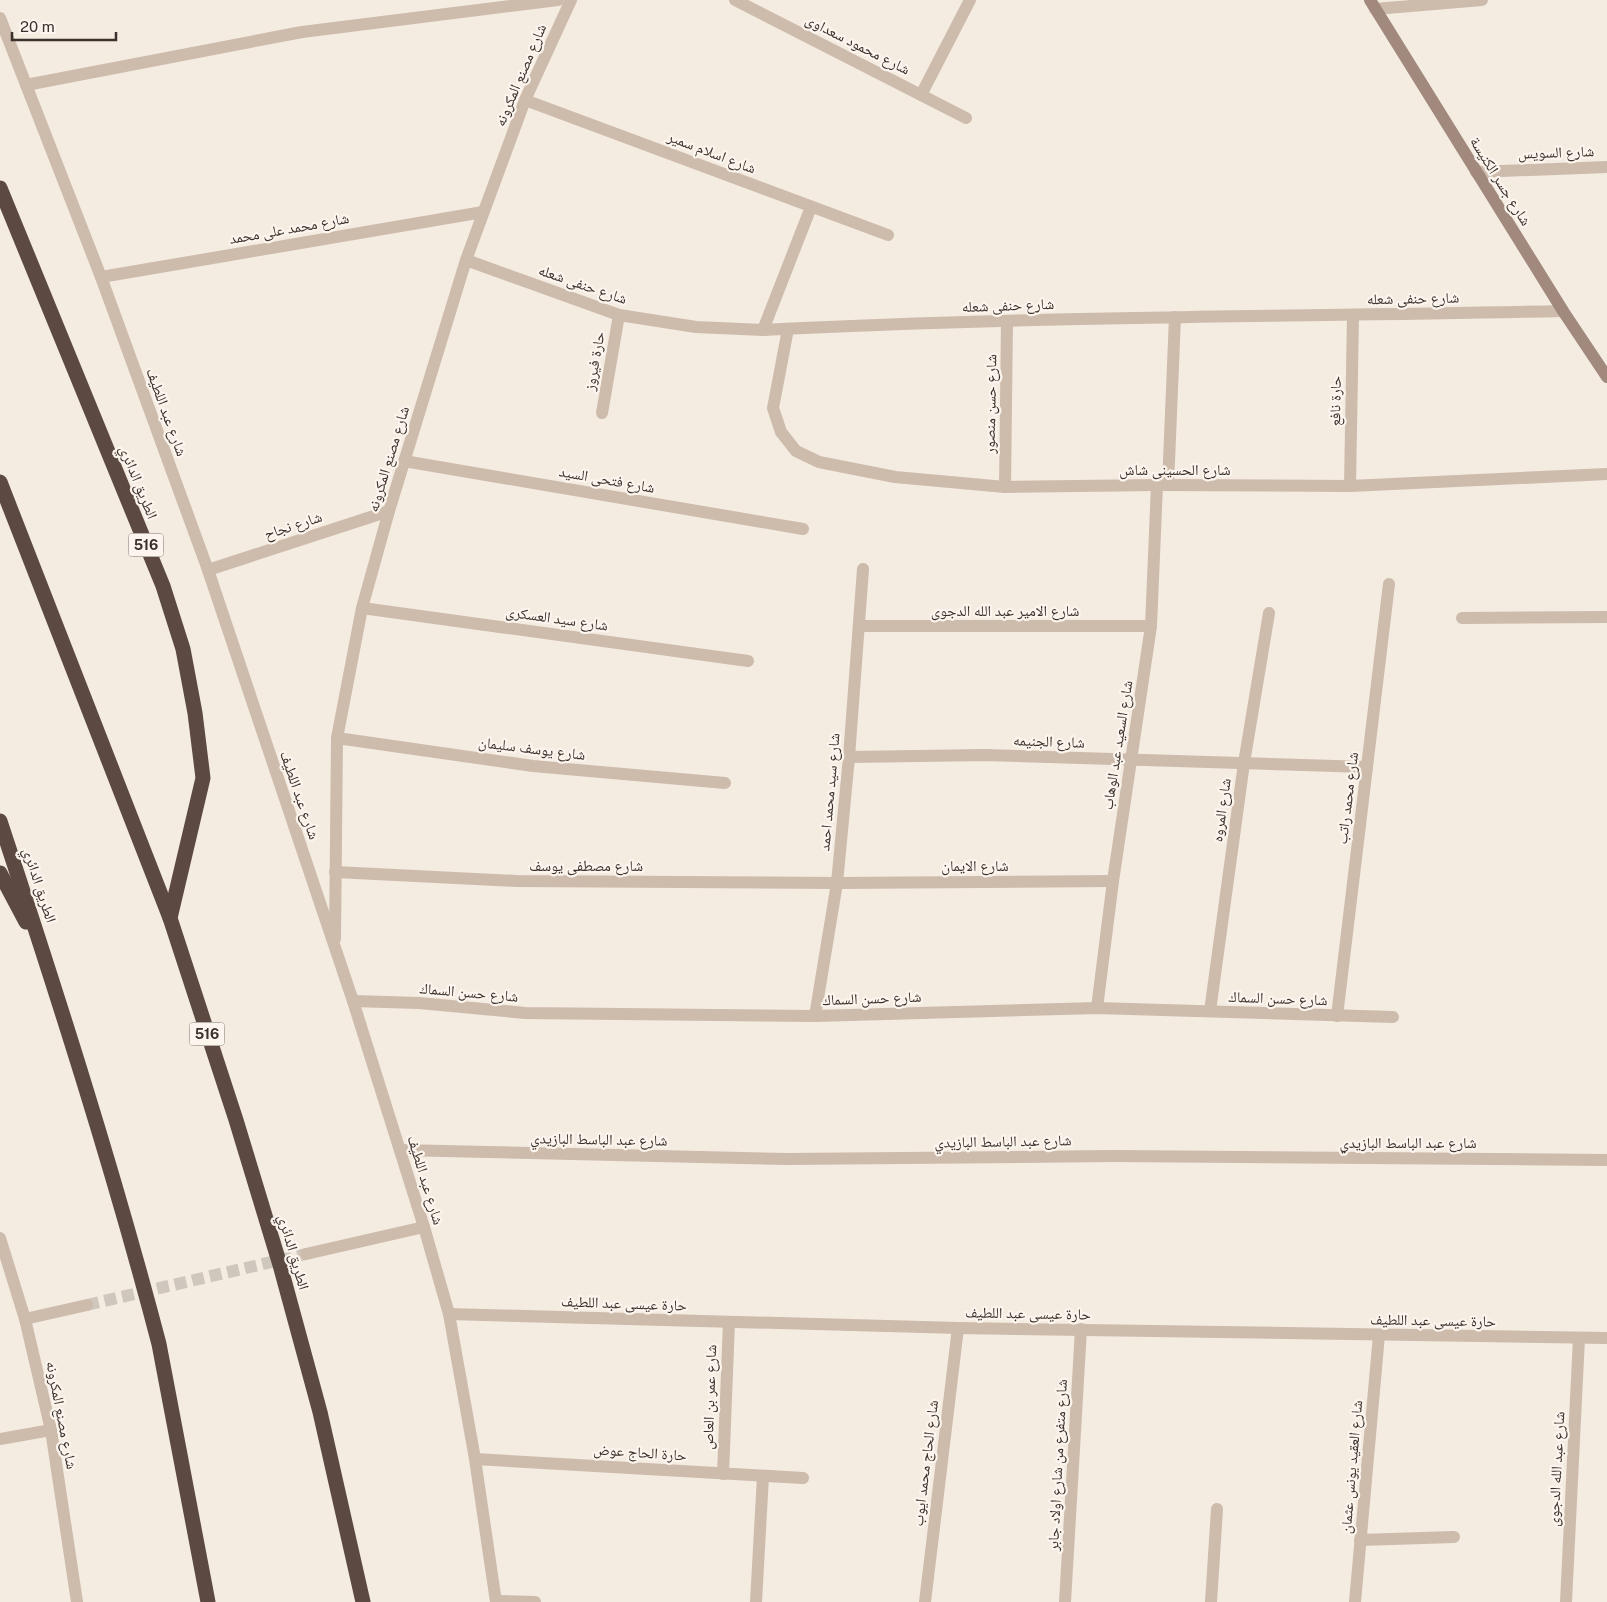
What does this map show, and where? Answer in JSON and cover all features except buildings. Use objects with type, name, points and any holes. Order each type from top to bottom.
[{"type":"highway","name":"الطريق الدائري","points":[[0,188],[163,586],[183,649],[195,713],[203,778],[170,918]]},
{"type":"highway","name":"الطريق الدائري","points":[[0,482],[170,918],[280,1265],[320,1412],[363,1602]]},
{"type":"highway","name":"الطريق الدائري","points":[[0,821],[46,961],[133,1249],[154,1327],[208,1602]]},
{"type":"highway","name":"الطريق الدائري","points":[[0,874],[46,961]]},
{"type":"main road","name":"شارع جسر الكنيسة","points":[[1372,5],[1563,311],[1607,377]]},
{"type":"street","points":[[26,85],[302,32],[558,0]]},
{"type":"street","name":"شارع مصنع المكرونه","points":[[335,949],[337,738],[362,608],[389,511],[466,260],[525,100],[571,0]]},
{"type":"street","name":"شارع محمود سعداوى","points":[[735,0],[966,118]]},
{"type":"street","points":[[921,95],[970,0]]},
{"type":"street","points":[[1372,5],[1482,0]]},
{"type":"street","name":"شارع عبد اللطيف","points":[[0,18],[101,277],[208,570],[353,1001],[400,1150],[449,1314],[496,1601]]},
{"type":"street","name":"شارع اسلام سمير","points":[[525,100],[888,235]]},
{"type":"street","name":"شارع السويس","points":[[1476,172],[1607,167]]},
{"type":"street","points":[[763,330],[811,207]]},
{"type":"street","name":"شارع محمد على محمد","points":[[101,277],[483,212]]},
{"type":"street","name":"شارع حنفى شعله","points":[[466,260],[619,315],[696,327],[763,330],[1175,317],[1353,316],[1563,311]]},
{"type":"street","name":"حارة فيروز","points":[[602,413],[619,315]]},
{"type":"street","name":"حارة نافع","points":[[1350,486],[1353,316]]},
{"type":"street","name":"شارع السعيد عبد الوهاب","points":[[1097,1008],[1113,881],[1151,626],[1175,317]]},
{"type":"street","name":"شارع حسن منصور","points":[[1005,487],[1007,321]]},
{"type":"street","name":"شارع الحسينى شاش","points":[[788,329],[774,408],[781,432],[796,451],[819,462],[895,477],[1005,487],[1162,485],[1350,486],[1607,474]]},
{"type":"street","name":"شارع فتحى السيد","points":[[404,461],[803,529]]},
{"type":"street","name":"شارع نجاح","points":[[208,570],[389,511]]},
{"type":"street","name":"شارع سيد محمد احمد","points":[[815,1016],[837,883],[849,757],[863,569]]},
{"type":"street","name":"شارع محمد راتب","points":[[1337,1016],[1388,584]]},
{"type":"street","name":"شارع سيد العسكرى","points":[[362,608],[748,660]]},
{"type":"street","name":"شارع المروه","points":[[1210,1011],[1244,763],[1269,613]]},
{"type":"street","points":[[1462,618],[1607,617]]},
{"type":"street","name":"شارع الامير عبد الله الدجوى","points":[[859,626],[1151,626]]},
{"type":"street","name":"شارع يوسف سليمان","points":[[337,738],[533,766],[725,782]]},
{"type":"street","name":"شارع الجنيمه","points":[[849,757],[985,755],[1367,767]]},
{"type":"street","name":"شارع مصطفى يوسف","points":[[335,872],[516,881],[837,883]]},
{"type":"street","name":"شارع الايمان","points":[[837,883],[1113,881]]},
{"type":"street","name":"شارع حسن السماك","points":[[353,1001],[419,1004],[525,1013],[815,1016],[1097,1008],[1393,1017]]},
{"type":"street","name":"شارع عبد الباسط البازيدي","points":[[400,1150],[787,1159],[1124,1156],[1607,1160]]},
{"type":"street","points":[[306,1254],[424,1227]]},
{"type":"street","name":"شارع مصنع المكرونه","points":[[0,1238],[25,1320],[51,1430],[77,1602]]},
{"type":"street","points":[[25,1320],[87,1305]]},
{"type":"street","name":"حارة عيسى عبد اللطيف","points":[[449,1314],[958,1328],[1607,1338]]},
{"type":"street","name":"شارع عمر بن العاص","points":[[723,1474],[729,1322]]},
{"type":"street","name":"شارع الحاج محمد ايوب","points":[[925,1602],[958,1328]]},
{"type":"street","name":"شارع متفرع من شارع اولاد جابر","points":[[1065,1602],[1081,1329]]},
{"type":"street","name":"شارع العقيد يونس عثمان","points":[[1355,1602],[1379,1335]]},
{"type":"street","name":"شارع عبد الله الدجوى","points":[[1566,1602],[1579,1338]]},
{"type":"street","points":[[0,1439],[51,1430]]},
{"type":"street","name":"حارة الحاج عوض","points":[[474,1459],[803,1478]]},
{"type":"street","points":[[756,1602],[763,1476]]},
{"type":"street","points":[[1211,1602],[1217,1509]]},
{"type":"street","points":[[1360,1540],[1454,1537]]},
{"type":"street","points":[[496,1601],[535,1602]]},
{"type":"tunnel","points":[[87,1305],[306,1254]]}]
